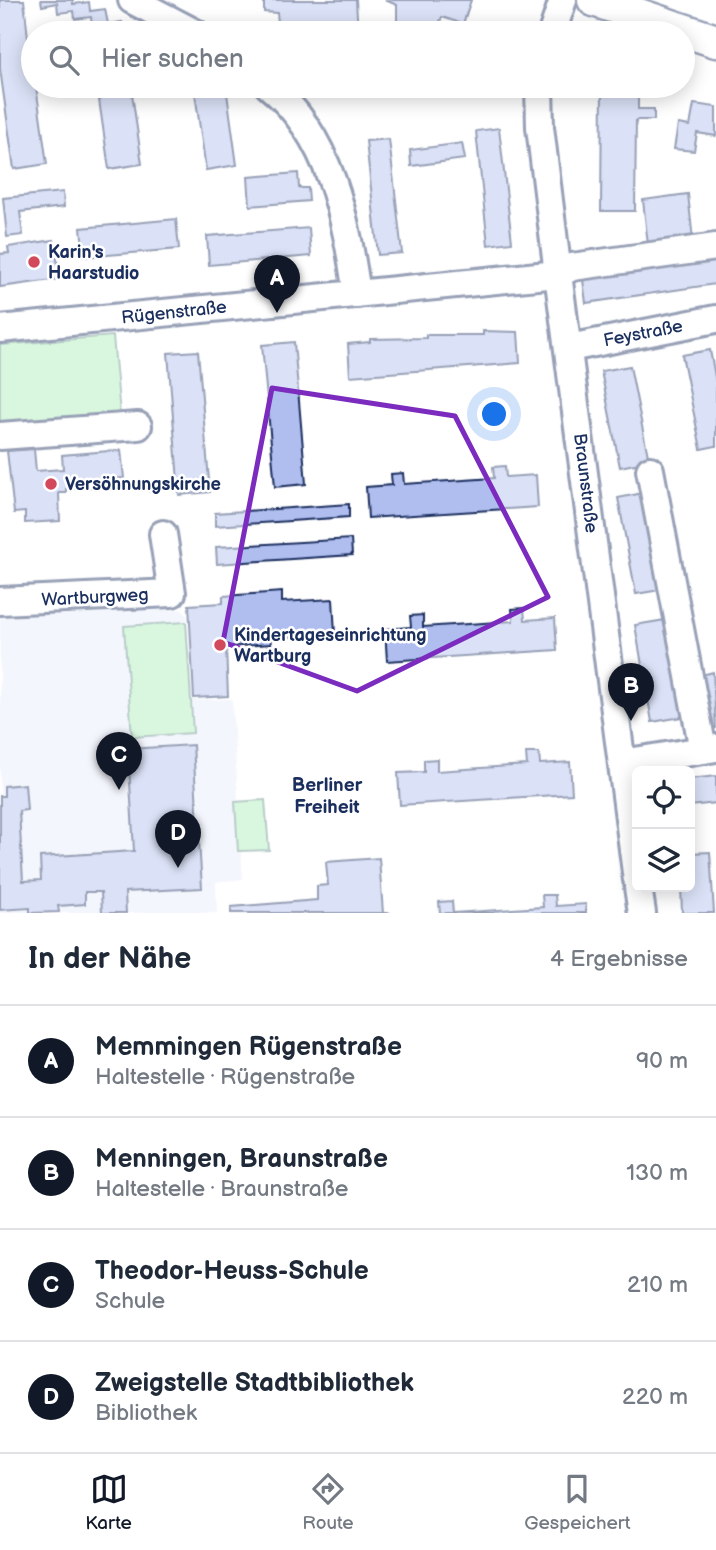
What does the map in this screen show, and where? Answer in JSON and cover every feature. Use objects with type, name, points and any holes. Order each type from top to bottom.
[{"type":"main road","points":[[594,0],[656,21]]},
{"type":"main road","points":[[695,34],[716,41]]},
{"type":"street","points":[[132,0],[172,21]]},
{"type":"street","points":[[556,21],[563,0]]},
{"type":"street","points":[[281,98],[299,116],[315,142],[335,188],[348,236],[357,294]]},
{"type":"street","name":"Braunstraße","points":[[539,98],[540,127],[558,274],[632,841]]},
{"type":"street","name":"Rügenstraße","points":[[0,329],[558,274],[572,267],[716,247]]},
{"type":"street","name":"Feystraße","points":[[569,348],[716,319]]},
{"type":"street","points":[[0,436],[138,426]]},
{"type":"street","points":[[622,763],[710,749],[650,470]]},
{"type":"street","name":"Wartburgweg","points":[[0,601],[172,593],[163,534]]},
{"type":"street","points":[[639,892],[642,913]]},
{"type":"highlighted area","points":[[272,388],[455,416],[548,597],[357,691],[223,642]]},
{"type":"shaded area","points":[[155,606],[183,610],[187,616],[193,700],[232,699],[243,879],[216,882],[217,913],[0,913],[0,614]]},
{"type":"green space","points":[[113,336],[120,415],[0,421],[0,345]]},
{"type":"green space","points":[[186,622],[193,733],[132,737],[124,626]]},
{"type":"green space","points":[[265,800],[269,850],[238,851],[235,802]]},
{"type":"building","points":[[0,0],[24,0],[26,21],[21,21],[21,98],[38,98],[47,164],[14,169],[0,69]]},
{"type":"building","points":[[41,0],[73,0],[73,4],[89,2],[90,11],[105,9],[107,21],[91,21],[91,17],[75,19],[74,11],[58,13],[57,3],[42,6]]},
{"type":"building","points":[[264,0],[356,0],[357,21],[278,21],[277,13],[264,12]]},
{"type":"building","points":[[385,0],[471,0],[464,21],[442,17],[440,21],[397,21],[397,5]]},
{"type":"building","points":[[99,98],[133,98],[142,164],[109,169]]},
{"type":"building","points":[[196,98],[228,98],[237,165],[206,170]]},
{"type":"building","points":[[602,98],[638,98],[638,109],[654,109],[654,120],[636,120],[635,211],[601,211]]},
{"type":"building","points":[[694,104],[716,107],[716,136],[697,133],[694,151],[674,149],[678,124],[690,126]]},
{"type":"building","points":[[499,128],[512,242],[488,245],[476,131]]},
{"type":"building","points":[[389,139],[402,253],[378,255],[366,141]]},
{"type":"building","points":[[462,143],[465,159],[411,166],[410,150]]},
{"type":"building","points":[[298,173],[299,188],[308,188],[309,201],[250,206],[248,177]]},
{"type":"building","points":[[63,192],[64,207],[20,212],[23,235],[7,237],[3,198]]},
{"type":"building","points":[[688,194],[693,240],[648,245],[643,200]]},
{"type":"building","points":[[176,219],[179,249],[84,257],[81,228]]},
{"type":"building","points":[[309,228],[311,256],[209,265],[207,236]]},
{"type":"building","points":[[54,240],[60,279],[0,287],[0,254],[9,253],[8,247]]},
{"type":"building","points":[[716,254],[716,284],[586,303],[582,272]]},
{"type":"building","points":[[483,331],[518,332],[520,363],[350,376],[348,344],[370,342],[370,339],[426,338],[426,335],[483,335]]},
{"type":"building","points":[[294,342],[306,484],[275,487],[262,345]]},
{"type":"building","points":[[710,350],[716,382],[716,446],[701,449],[682,355]]},
{"type":"building","points":[[198,351],[210,492],[179,495],[168,353]]},
{"type":"building","points":[[630,366],[649,461],[620,467],[601,371]]},
{"type":"building","name":"Versöhnungskirche","points":[[34,449],[36,471],[63,469],[62,455],[121,450],[124,478],[93,480],[93,487],[66,489],[66,493],[59,493],[60,521],[25,523],[25,512],[14,513],[7,451]]},
{"type":"building","points":[[505,466],[506,477],[536,475],[538,507],[368,518],[366,487],[392,485],[391,474],[403,473],[404,484],[494,478],[493,467]]},
{"type":"building","points":[[648,492],[666,589],[636,594],[618,498]]},
{"type":"building","points":[[349,504],[349,517],[215,526],[215,513]]},
{"type":"building","points":[[351,539],[352,555],[217,564],[216,547]]},
{"type":"building","name":"Kindertageseinrichtung Wartburg","points":[[282,592],[282,602],[333,599],[335,634],[270,638],[271,644],[226,647],[228,696],[194,698],[189,605],[223,603],[223,596]]},
{"type":"building","points":[[524,608],[525,620],[555,618],[557,650],[387,661],[385,629],[411,627],[410,616],[423,615],[423,627],[513,621],[512,609]]},
{"type":"building","points":[[665,620],[682,717],[652,722],[635,625]]},
{"type":"building","points":[[713,672],[716,728],[708,730],[698,676]]},
{"type":"building","points":[[193,745],[202,888],[125,892],[126,913],[102,913],[101,892],[85,892],[85,904],[58,906],[59,912],[30,913],[30,908],[0,910],[0,796],[4,796],[4,786],[25,784],[27,810],[19,811],[23,881],[41,880],[40,857],[134,851],[128,749]]},
{"type":"building","points":[[526,753],[539,753],[540,764],[570,762],[572,794],[400,805],[398,773],[424,772],[424,760],[437,759],[437,771],[527,765]]},
{"type":"building","points":[[716,776],[716,803],[695,805],[695,778]]},
{"type":"building","points":[[710,852],[714,913],[682,913],[681,892],[695,892],[695,853]]},
{"type":"building","points":[[379,858],[383,913],[231,913],[231,907],[317,900],[317,886],[328,885],[326,862]]},
{"type":"building","points":[[542,895],[555,895],[556,906],[586,904],[586,913],[453,913],[543,907]]},
{"type":"building","points":[[452,901],[453,913],[440,913],[439,902]]},
{"type":"place","name":"Karin's Haarstudio","points":[[34,262]]},
{"type":"place","name":"Memmingen Rügenstraße","points":[[277,313]]},
{"type":"place","name":"Versöhnungskirche","points":[[51,484]]},
{"type":"place","name":"Kindertageseinrichtung Wartburg","points":[[220,645]]},
{"type":"place","name":"Menningen, Braunstraße","points":[[631,721]]},
{"type":"place","name":"Theodor-Heuss-Schule","points":[[119,790]]},
{"type":"place","name":"Zweigstelle Stadtbibliothek","points":[[178,868]]},
{"type":"district","name":"Berliner Freiheit","points":[[327,795]]}]
